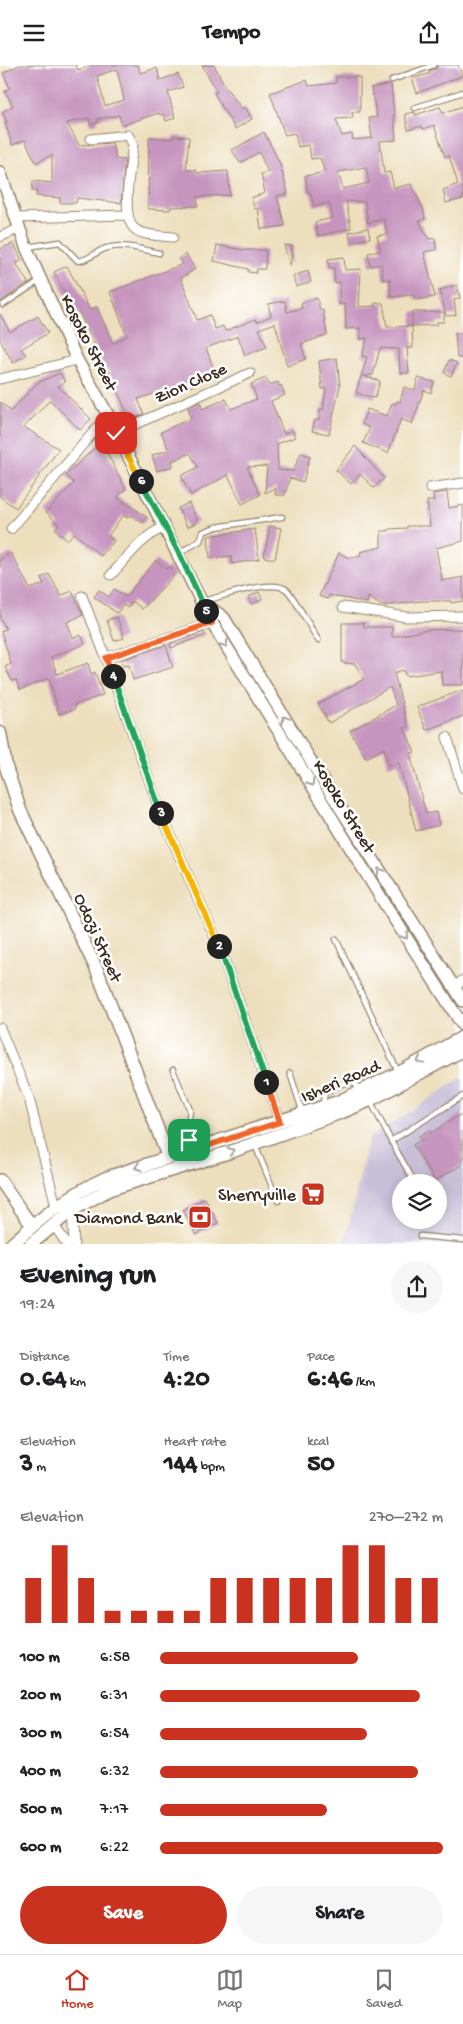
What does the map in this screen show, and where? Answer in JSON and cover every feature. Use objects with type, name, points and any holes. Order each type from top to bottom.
[{"type":"main road","name":"Odozi Street","points":[[0,733],[6,767],[20,810],[96,970],[168,1157]]},
{"type":"main road","name":"Isheri Road","points":[[12,1244],[56,1207],[84,1188],[106,1178],[168,1157],[366,1095],[399,1073],[463,1037]]},
{"type":"main road","name":"Isheri Road","points":[[31,1244],[72,1210],[110,1189],[254,1143],[366,1095],[463,1050]]},
{"type":"street","points":[[91,139],[128,135],[133,144],[126,215],[134,229],[143,233],[173,237]]},
{"type":"street","name":"Kosoko Street","points":[[0,172],[26,247],[77,360],[108,415],[164,528],[179,553],[212,623],[388,909],[463,1026]]},
{"type":"street","points":[[0,237],[17,223],[126,215]]},
{"type":"street","points":[[0,379],[77,360]]},
{"type":"street","name":"Zion Close","points":[[116,433],[250,373]]},
{"type":"street","points":[[11,529],[108,415]]},
{"type":"street","points":[[430,488],[463,483]]},
{"type":"street","points":[[111,575],[150,536],[158,529],[164,528]]},
{"type":"street","points":[[82,596],[160,811],[221,951],[280,1122]]},
{"type":"street","name":"Kosoko Street","points":[[202,602],[224,618],[400,902],[459,984],[463,1001]]},
{"type":"street","points":[[343,607],[408,617],[463,616]]},
{"type":"street","points":[[106,658],[212,623]]},
{"type":"street","points":[[447,737],[463,789]]},
{"type":"street","points":[[388,909],[400,902]]},
{"type":"street","points":[[0,1028],[29,1098],[56,1207]]},
{"type":"street","points":[[0,1180],[32,1226]]},
{"type":"street","points":[[72,1210],[74,1244]]},
{"type":"street","points":[[53,1224],[67,1244]]},
{"type":"lane","points":[[392,80],[434,65]]},
{"type":"lane","points":[[414,108],[463,92]]},
{"type":"lane","points":[[26,247],[60,241],[78,261],[91,258],[104,249],[117,245],[160,253]]},
{"type":"lane","points":[[3,305],[40,280]]},
{"type":"lane","points":[[179,553],[200,541],[203,532],[216,527],[282,517]]},
{"type":"lane","points":[[202,602],[257,587],[280,586],[289,592],[318,640]]},
{"type":"lane","points":[[336,939],[399,1073]]},
{"type":"lane","points":[[173,1070],[190,1110],[187,1135],[192,1151]]},
{"type":"lane","points":[[290,1073],[303,1115]]},
{"type":"lane","points":[[366,1095],[410,1174]]},
{"type":"lane","points":[[392,1141],[463,1096]]},
{"type":"lane","points":[[254,1143],[278,1201]]},
{"type":"lane","points":[[420,1236],[463,1240]]},
{"type":"shaded area","points":[[463,1077],[463,1244],[344,1244],[369,1138]]},
{"type":"building","points":[[19,65],[76,65],[78,70],[93,65],[138,65],[140,73],[157,68],[160,80],[178,74],[183,87],[168,92],[175,118],[166,121],[163,114],[160,115],[159,113],[122,125],[119,115],[98,119],[98,123],[90,125],[89,118],[67,123],[79,145],[112,143],[116,159],[125,160],[121,203],[77,198],[76,203],[60,203],[60,198],[36,196],[37,191],[32,191],[33,181],[52,183],[52,155],[36,163],[25,140],[12,145],[5,122],[7,122],[2,112],[13,106],[5,91],[10,88],[3,73]],"holes":[[[117,69],[124,100],[105,106],[97,76]]]},
{"type":"building","points":[[202,65],[214,65],[225,86],[242,109],[245,107],[252,119],[235,129],[214,93],[217,92]]},
{"type":"building","points":[[438,65],[458,65],[462,76],[417,93],[412,78],[429,74],[429,71],[436,69]]},
{"type":"building","points":[[336,77],[360,77],[360,112],[352,112],[353,118],[336,119],[342,136],[352,134],[353,140],[372,138],[369,118],[377,117],[371,88],[391,84],[396,140],[380,141],[384,173],[390,172],[394,188],[411,184],[423,208],[425,219],[419,221],[429,239],[435,238],[436,250],[424,252],[435,297],[415,300],[414,295],[391,297],[390,279],[383,280],[381,264],[370,266],[368,253],[381,251],[377,236],[387,234],[384,219],[368,223],[365,202],[346,201],[351,228],[318,236],[315,222],[333,218],[329,203],[314,206],[310,192],[308,193],[305,176],[325,172],[320,158],[311,159],[309,145],[298,147],[295,133],[285,135],[270,93],[307,80],[309,86],[336,83]],"holes":[[[366,167],[369,183],[343,189],[338,172]]]},
{"type":"building","points":[[463,106],[463,199],[446,203],[443,190],[458,184],[449,156],[445,157],[434,125],[423,129],[422,126],[408,130],[405,114],[415,112],[415,115],[440,107],[443,113]]},
{"type":"building","points":[[264,132],[280,164],[288,194],[277,196],[285,226],[261,229],[258,208],[255,209],[251,198],[265,193],[261,174],[268,172],[259,152],[240,163],[232,150]]},
{"type":"building","points":[[173,136],[189,137],[186,170],[196,170],[197,173],[228,171],[230,195],[197,197],[198,206],[171,207],[170,210],[148,209],[149,137],[173,139]]},
{"type":"building","points":[[368,228],[370,238],[351,242],[349,232]]},
{"type":"building","points":[[14,243],[22,261],[16,263],[28,283],[0,302],[0,249]]},
{"type":"building","points":[[217,245],[243,250],[266,250],[265,269],[257,269],[256,273],[248,272],[248,269],[214,261]]},
{"type":"building","points":[[284,245],[293,246],[290,266]]},
{"type":"building","points":[[186,254],[195,269],[181,278],[197,320],[210,315],[215,329],[223,326],[225,331],[256,319],[257,322],[271,316],[268,304],[285,301],[287,312],[302,308],[301,303],[317,298],[320,310],[323,310],[327,335],[301,344],[306,359],[287,366],[275,323],[259,329],[267,347],[245,355],[238,336],[206,348],[217,377],[170,394],[169,389],[138,399],[144,414],[130,420],[108,369],[106,370],[79,312],[75,314],[54,272],[67,266],[90,310],[97,307],[113,343],[127,336],[110,292],[183,264],[179,258]]},
{"type":"building","points":[[344,257],[345,270],[361,269],[359,307],[375,306],[375,303],[383,303],[387,327],[412,326],[413,348],[407,348],[409,373],[400,373],[399,349],[380,348],[373,375],[363,376],[380,381],[375,398],[356,393],[367,357],[362,356],[367,338],[360,339],[360,328],[346,329],[345,304],[339,304],[340,282],[335,283],[334,268],[329,268],[328,259]]},
{"type":"building","points":[[308,271],[311,282],[296,287],[293,276]]},
{"type":"building","points":[[457,285],[460,298],[454,300],[456,315],[446,316],[440,290]]},
{"type":"building","points":[[412,312],[444,312],[444,322],[437,322],[437,325],[412,326]]},
{"type":"building","points":[[0,314],[10,332],[38,316],[48,333],[21,349],[26,355],[13,363],[0,340]]},
{"type":"building","points":[[455,333],[463,333],[463,358],[457,358]]},
{"type":"building","points":[[337,358],[340,386],[329,434],[312,431],[315,420],[319,420],[320,409],[323,410],[326,389],[322,389],[319,361]]},
{"type":"building","points":[[449,360],[457,363],[451,376],[444,373]]},
{"type":"building","points":[[60,373],[65,382],[58,386],[91,419],[80,430],[50,400],[24,427],[59,449],[16,508],[0,497],[0,402],[11,411],[37,383]]},
{"type":"building","points":[[266,378],[269,385],[278,382],[279,386],[281,385],[285,395],[271,401],[284,434],[292,430],[295,437],[277,444],[278,470],[293,471],[301,453],[310,456],[303,482],[290,478],[285,495],[275,495],[276,488],[265,493],[267,466],[247,467],[260,495],[242,504],[228,475],[191,495],[181,476],[198,467],[190,453],[172,461],[173,466],[157,471],[152,455],[169,450],[161,432],[191,418],[188,408],[200,402],[202,409],[226,399],[231,409],[257,399],[251,384]]},
{"type":"building","points":[[418,378],[434,382],[431,393],[424,390],[412,424],[401,419],[388,453],[363,443],[370,428],[362,424],[367,409],[387,416],[392,403],[400,402],[404,387],[415,390]]},
{"type":"building","points":[[101,442],[126,489],[117,497],[147,517],[143,523],[130,515],[128,518],[123,515],[108,536],[114,541],[101,556],[74,533],[67,540],[55,529],[59,525],[46,512],[74,483],[66,475]]},
{"type":"building","points":[[355,446],[384,478],[374,488],[360,474],[351,484],[336,470]]},
{"type":"building","points":[[447,492],[449,508],[463,505],[463,541],[436,548],[442,581],[463,577],[463,601],[451,603],[451,601],[422,601],[382,606],[368,597],[367,603],[329,595],[328,599],[319,596],[339,553],[349,558],[361,556],[360,552],[381,547],[381,531],[407,528],[407,526],[430,526],[427,501],[434,501],[433,494]]},
{"type":"building","points":[[189,503],[198,522],[187,527],[178,508]]},
{"type":"building","points":[[270,526],[281,528],[275,559],[264,557]]},
{"type":"building","points":[[255,529],[259,559],[232,564],[231,556],[210,558],[208,536]]},
{"type":"building","points":[[11,553],[30,589],[44,584],[41,578],[49,574],[61,596],[72,591],[83,615],[67,622],[73,638],[81,635],[85,644],[51,657],[57,674],[88,663],[91,674],[95,672],[103,695],[74,705],[75,709],[59,714],[49,678],[20,690],[16,680],[12,681],[5,667],[11,664],[1,631],[6,629],[0,618],[0,559]]},
{"type":"building","points":[[156,560],[166,569],[169,567],[176,573],[142,609],[133,601],[128,608],[123,605],[117,613],[94,597],[99,590],[109,597],[114,589],[126,597]]},
{"type":"building","points":[[259,592],[262,599],[252,604],[248,597]]},
{"type":"building","points":[[117,617],[124,638],[114,641],[107,620]]},
{"type":"building","points":[[342,623],[364,623],[364,627],[392,627],[392,637],[427,630],[463,629],[463,685],[442,685],[441,671],[406,676],[403,670],[394,673],[408,727],[404,728],[415,752],[410,754],[426,814],[436,812],[439,825],[416,831],[399,763],[388,766],[384,748],[366,758],[350,731],[396,705],[390,687],[329,723],[318,704],[364,679],[355,664],[342,663]]},
{"type":"building","points":[[204,632],[205,635],[171,648],[170,644]]},
{"type":"building","points":[[166,645],[173,667],[133,680],[129,665],[123,666],[121,660]]},
{"type":"building","points":[[463,690],[463,716],[426,730],[417,707]]},
{"type":"building","points":[[463,1113],[463,1164],[447,1174],[431,1174],[413,1145],[421,1140],[419,1136],[429,1130],[431,1133]]},
{"type":"building","name":"Diamond Bank","points":[[205,1198],[218,1223],[196,1235],[183,1210]]},
{"type":"place","name":"Sherryville","points":[[313,1194]]},
{"type":"place","name":"Diamond Bank","points":[[200,1217]]},
{"type":"route","points":[[116,433],[164,528],[179,553],[212,623],[106,658],[160,811],[221,951],[280,1122],[192,1151],[189,1140]]}]
